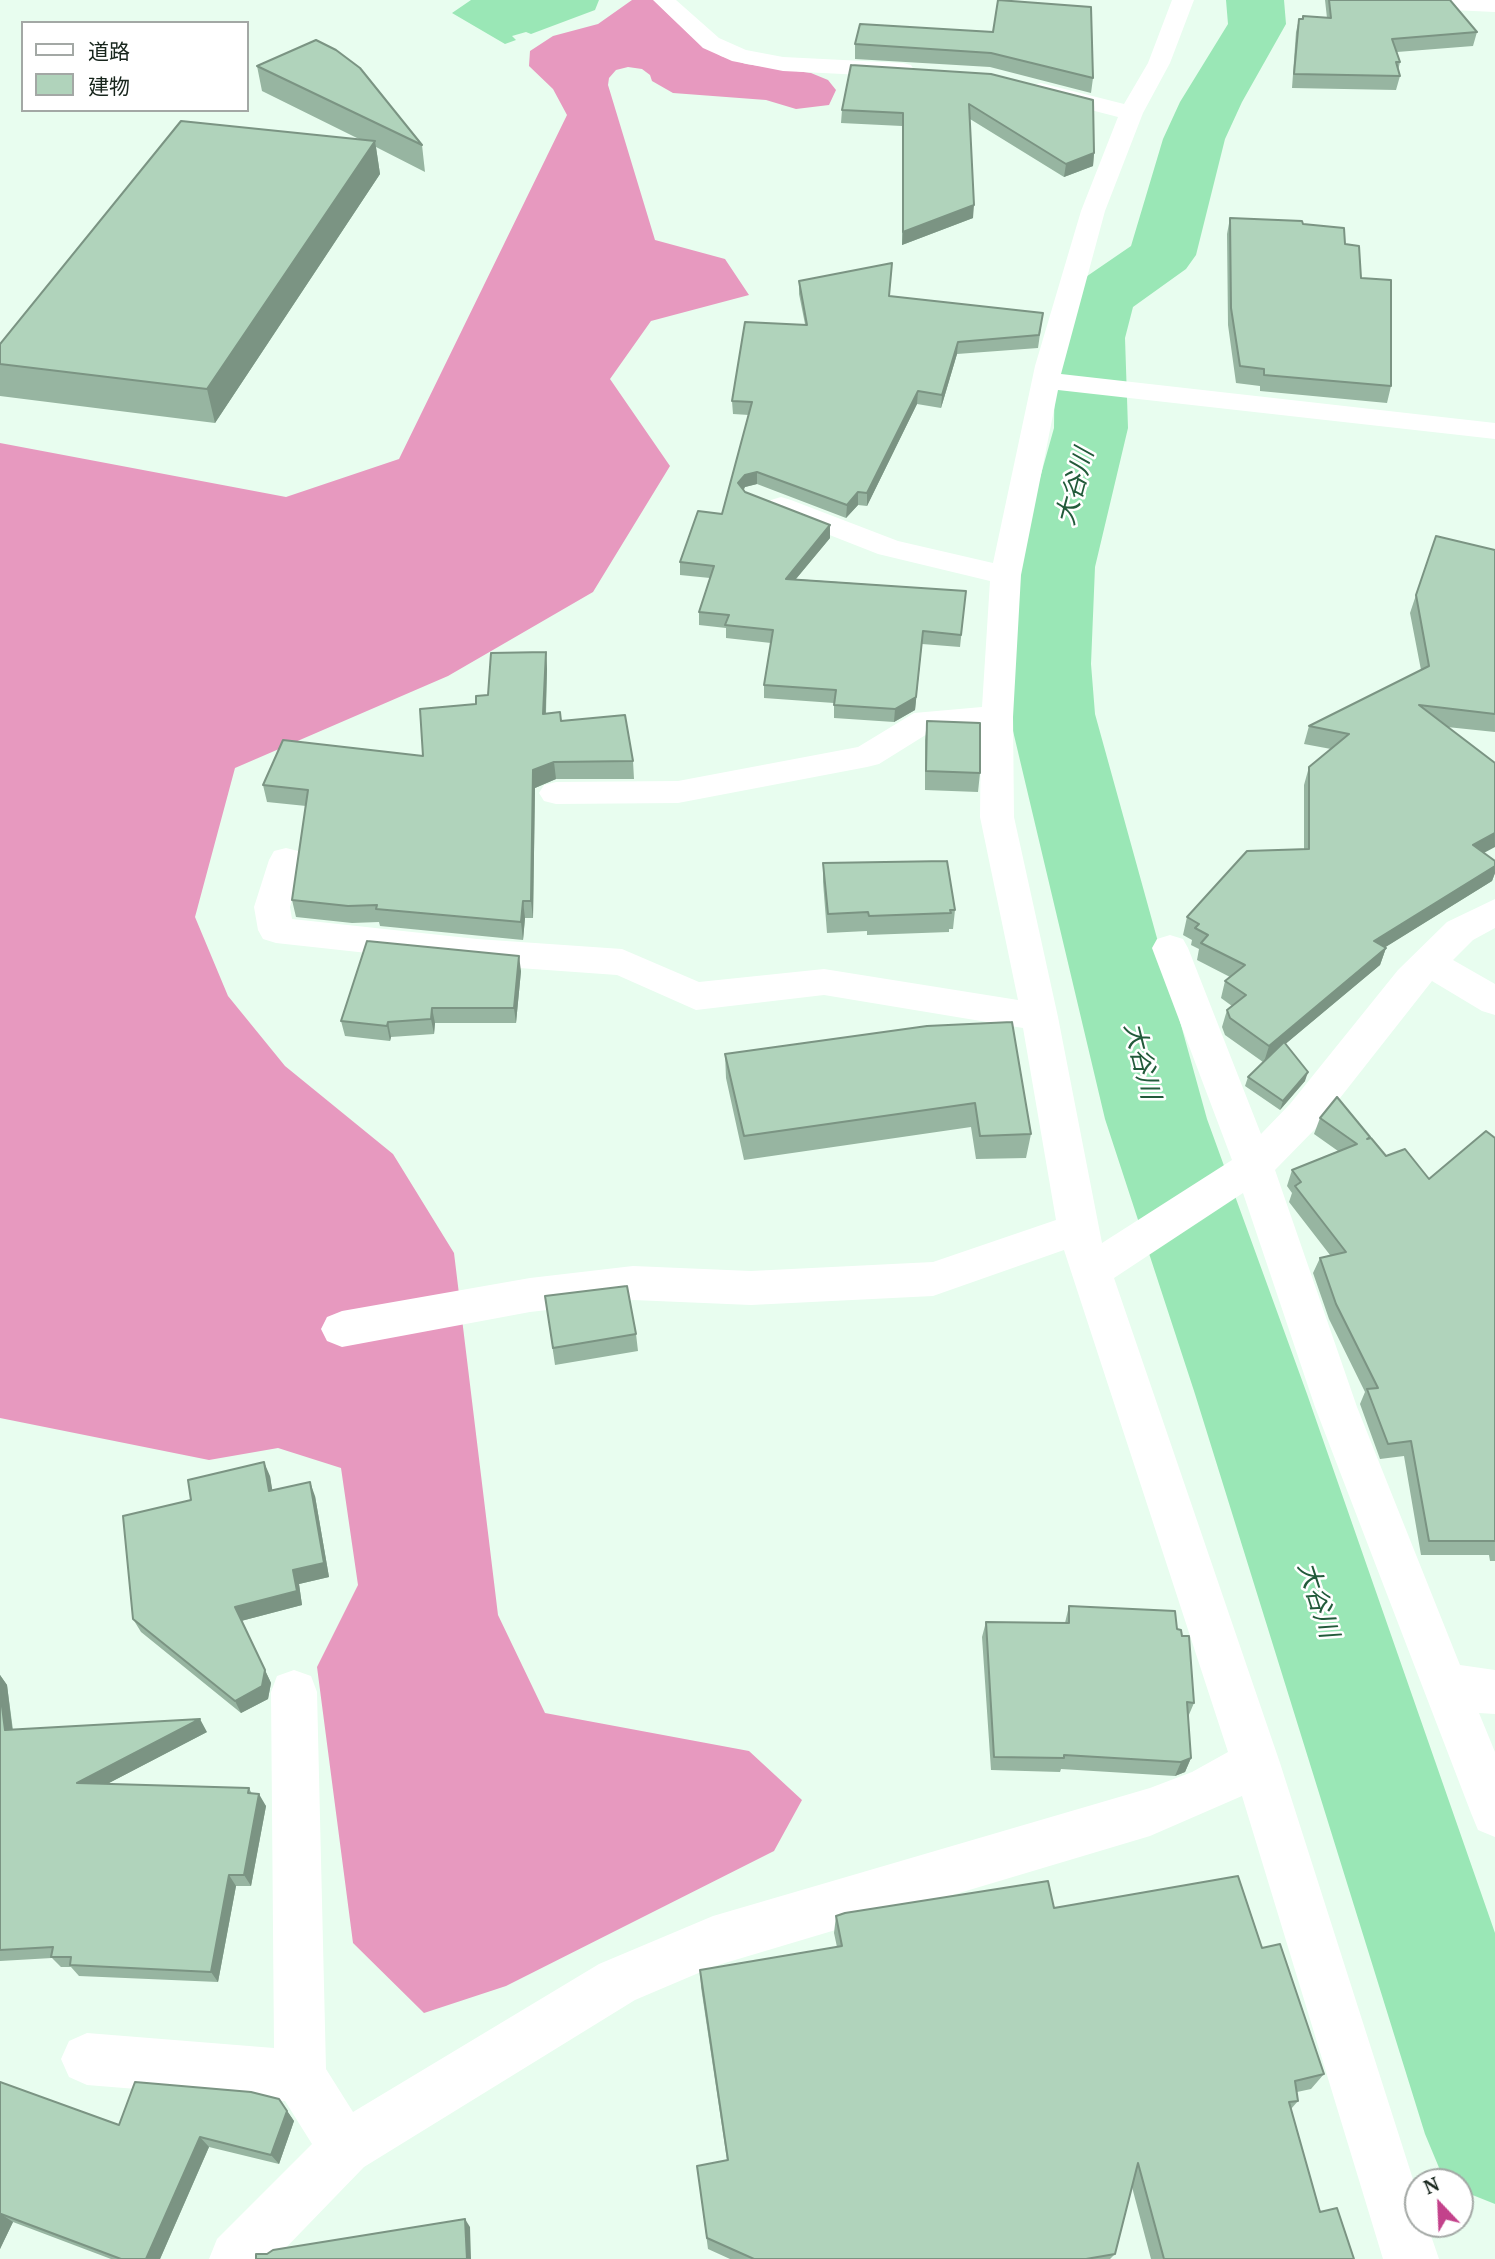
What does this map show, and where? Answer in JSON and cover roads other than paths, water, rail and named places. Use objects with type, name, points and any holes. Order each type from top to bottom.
[{"type":"street","points":[[664,0],[696,32],[711,43],[740,57],[783,64],[928,71]]},
{"type":"street","points":[[1184,0],[1159,63],[1131,113],[1093,211],[1055,382],[1006,575],[997,717],[997,817],[1040,1017],[1077,1229],[1105,1263],[1256,1763],[1411,2259]]},
{"type":"street","points":[[1386,0],[1495,5]]},
{"type":"street","points":[[1015,83],[1131,113]]},
{"type":"street","points":[[1055,382],[1495,431]]},
{"type":"street","points":[[756,496],[889,548],[1006,575]]},
{"type":"street","points":[[556,793],[678,792],[867,756],[925,721],[997,717]]},
{"type":"street","points":[[286,860],[272,907],[276,930],[477,952],[622,962],[696,996],[824,982],[1040,1017]]},
{"type":"street","points":[[1105,1263],[1246,1170],[1304,1115],[1411,981],[1460,931],[1495,912]]},
{"type":"street","points":[[1170,948],[1246,1170],[1495,1813]]},
{"type":"street","points":[[1429,963],[1495,1001]]},
{"type":"street","points":[[342,1329],[530,1296],[633,1283],[751,1288],[933,1279],[1077,1229]]},
{"type":"street","points":[[1445,1686],[1495,1692]]},
{"type":"street","points":[[294,1692],[300,2076],[345,2148]]},
{"type":"street","points":[[237,2259],[345,2148],[617,1982],[713,1941],[1150,1812],[1206,1790],[1256,1763]]},
{"type":"street","points":[[87,2059],[300,2076]]},
{"type":"waterway","name":"大谷川","points":[[1255,0],[1257,24],[1211,102],[1194,139],[1162,255],[1101,298],[1090,338],[1091,428],[1055,567],[1049,664],[1052,714],[1156,1119],[1251,1394],[1495,2134]]}]
